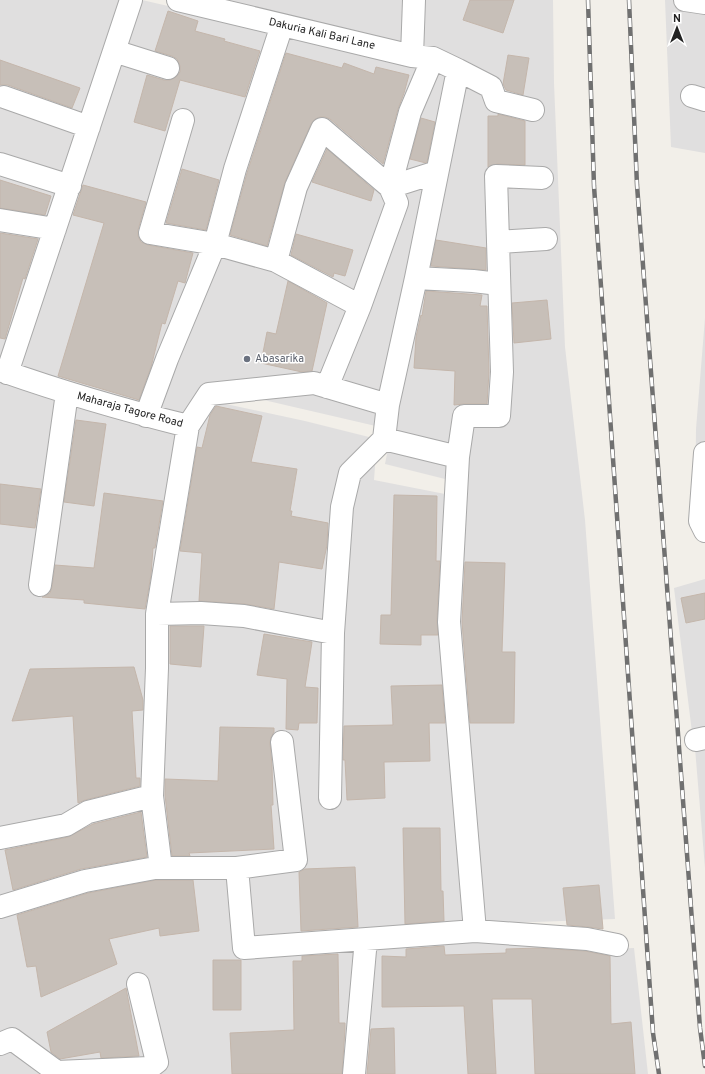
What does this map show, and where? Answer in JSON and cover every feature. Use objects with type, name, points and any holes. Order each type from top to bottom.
[{"type":"street","points":[[4,372],[70,186],[131,0]]},
{"type":"street","name":"Dakuria Kali Bari Lane","points":[[178,0],[422,57],[458,70],[491,87],[496,101],[533,110]]},
{"type":"street","points":[[390,187],[410,112],[422,57],[414,0]]},
{"type":"street","points":[[685,0],[705,3]]},
{"type":"street","points":[[146,416],[167,359],[215,244],[235,169],[282,25]]},
{"type":"street","points":[[114,51],[168,68]]},
{"type":"street","points":[[330,798],[333,633],[342,507],[350,472],[384,439],[388,405],[416,278],[458,70]]},
{"type":"street","points":[[4,97],[89,126]]},
{"type":"street","points":[[183,120],[150,233],[215,244],[276,261],[360,306]]},
{"type":"street","points":[[276,261],[296,187],[322,129],[390,187],[397,203],[360,306],[327,387]]},
{"type":"street","points":[[0,164],[70,186]]},
{"type":"street","points":[[390,187],[437,172]]},
{"type":"street","points":[[475,931],[449,622],[458,457],[464,416],[500,416],[502,372],[496,176],[542,178]]},
{"type":"street","points":[[0,220],[55,229]]},
{"type":"street","points":[[498,242],[546,239]]},
{"type":"street","points":[[416,278],[500,284]]},
{"type":"street","name":"Maharaja Tagore Road","points":[[4,372],[67,393],[146,416],[188,426],[209,394],[314,383],[388,405]]},
{"type":"street","points":[[40,585],[67,393]]},
{"type":"street","points":[[161,868],[152,796],[157,668],[157,614],[188,426]]},
{"type":"street","points":[[384,439],[458,457]]},
{"type":"street","points":[[705,453],[700,522],[705,531]]},
{"type":"street","points":[[157,614],[201,613],[244,616],[333,633]]},
{"type":"street","points":[[0,907],[85,881],[155,868],[237,868],[296,860],[282,742]]},
{"type":"street","points":[[0,838],[66,825],[88,812],[152,796]]},
{"type":"street","points":[[237,868],[244,948],[475,931],[587,939],[617,945]]},
{"type":"street","points":[[354,1074],[366,939]]},
{"type":"street","points":[[0,1044],[12,1039],[58,1073],[149,1068],[157,1062],[138,984]]},
{"type":"shaded area","points":[[0,0],[120,0],[0,364]]},
{"type":"shaded area","points":[[137,0],[398,59],[449,73],[380,427],[207,387],[186,417],[17,369]]},
{"type":"shaded area","points":[[204,0],[404,0],[402,47]]},
{"type":"shaded area","points":[[420,0],[553,0],[554,83],[565,347],[585,520],[615,919],[483,924],[455,625],[465,484],[385,464],[465,61],[419,47]]},
{"type":"shaded area","points":[[665,0],[705,0],[705,153],[671,147]]},
{"type":"shaded area","points":[[705,318],[705,527],[695,524],[696,429]]},
{"type":"shaded area","points":[[0,378],[197,436],[212,401],[305,421],[377,439],[374,480],[450,495],[469,939],[607,949],[634,948],[648,1074],[0,1074]]},
{"type":"shaded area","points":[[705,579],[705,729],[692,732],[674,588]]},
{"type":"shaded area","points":[[705,746],[705,868],[695,748]]},
{"type":"building","points":[[470,0],[514,0],[503,33],[463,20]]},
{"type":"building","points":[[168,11],[198,21],[195,31],[260,51],[245,97],[180,80],[165,131],[134,122],[147,75],[164,80],[170,80],[176,77],[180,72],[180,66],[177,59],[155,51]]},
{"type":"building","points":[[286,53],[342,68],[344,63],[374,74],[376,67],[409,75],[383,164],[330,119],[320,117],[314,120],[285,182],[267,246],[230,235],[247,173]]},
{"type":"building","points":[[508,55],[529,58],[523,95],[506,90],[503,84]]},
{"type":"building","points":[[0,60],[80,88],[72,108],[8,85],[0,85]]},
{"type":"building","points":[[498,114],[525,121],[525,165],[497,164],[488,167],[488,116],[498,116]]},
{"type":"building","points":[[421,118],[435,122],[426,163],[410,159]]},
{"type":"building","points":[[327,149],[374,190],[371,201],[312,182]]},
{"type":"building","points":[[182,169],[219,180],[206,230],[166,223]]},
{"type":"building","points":[[0,180],[51,196],[45,215],[0,208]]},
{"type":"building","points":[[83,185],[146,202],[138,230],[138,236],[141,242],[148,245],[193,253],[185,283],[178,281],[165,324],[162,323],[151,367],[139,400],[58,376],[104,223],[73,215]]},
{"type":"building","points":[[0,233],[38,239],[25,279],[23,278],[5,339],[0,338]]},
{"type":"building","points":[[296,234],[353,250],[345,276],[334,273],[333,277],[291,255]]},
{"type":"building","points":[[436,240],[486,248],[486,270],[431,266]]},
{"type":"building","points":[[288,281],[327,303],[312,371],[302,372],[261,363],[267,332],[276,334]]},
{"type":"building","points":[[426,291],[482,295],[480,306],[487,306],[489,372],[487,404],[454,405],[455,371],[414,368],[416,337],[421,315],[422,316]]},
{"type":"building","points":[[547,300],[551,339],[514,343],[512,303]]},
{"type":"building","points":[[216,406],[262,416],[251,462],[297,469],[290,511],[292,511],[291,516],[328,523],[327,545],[322,569],[279,562],[274,609],[245,604],[199,601],[202,553],[180,551],[197,447],[202,448],[210,415]]},
{"type":"building","points":[[76,420],[106,424],[94,506],[64,502]]},
{"type":"building","points":[[0,484],[41,489],[35,528],[0,524]]},
{"type":"building","points":[[104,493],[163,501],[155,548],[153,548],[151,575],[145,609],[84,603],[84,600],[42,597],[50,593],[55,565],[94,568]]},
{"type":"building","points":[[394,495],[437,496],[436,561],[440,561],[437,621],[438,635],[421,635],[421,645],[380,644],[381,615],[391,615]]},
{"type":"building","points":[[465,562],[505,563],[502,652],[515,652],[514,723],[470,723],[462,622]]},
{"type":"building","points":[[705,593],[705,619],[686,623],[681,598]]},
{"type":"building","points":[[170,626],[204,626],[201,667],[170,664]]},
{"type":"building","points":[[264,634],[312,642],[305,687],[318,688],[317,723],[299,723],[298,730],[286,729],[287,679],[257,675]]},
{"type":"building","points":[[134,667],[143,700],[143,710],[132,711],[136,778],[140,778],[140,786],[78,803],[73,716],[12,721],[30,669]]},
{"type":"building","points":[[442,685],[445,723],[429,723],[430,761],[384,762],[385,798],[347,800],[345,760],[343,760],[344,726],[393,725],[391,686]]},
{"type":"building","points":[[220,727],[274,728],[270,743],[273,805],[271,805],[274,849],[189,853],[190,856],[172,856],[165,795],[165,779],[218,781]]},
{"type":"building","points":[[141,812],[147,857],[81,869],[13,890],[5,850],[68,837],[93,824]]},
{"type":"building","points":[[403,828],[440,828],[441,891],[443,891],[444,921],[405,924]]},
{"type":"building","points":[[355,867],[358,927],[301,931],[299,872],[305,869]]},
{"type":"building","points":[[156,880],[193,880],[199,931],[160,936],[159,928],[109,939],[117,964],[41,997],[36,966],[27,967],[17,915],[88,893]]},
{"type":"building","points":[[599,885],[603,929],[567,925],[563,888]]},
{"type":"building","points":[[444,946],[445,955],[506,953],[506,949],[538,948],[585,951],[610,956],[611,1024],[631,1022],[635,1074],[535,1074],[532,999],[492,999],[496,1074],[468,1074],[464,1006],[382,1007],[382,956],[406,957],[406,949]]},
{"type":"building","points":[[338,954],[339,1023],[345,1023],[342,1074],[232,1074],[230,1033],[294,1030],[293,961],[302,961],[302,956]]},
{"type":"building","points":[[213,960],[241,960],[241,1010],[213,1010]]},
{"type":"building","points":[[126,988],[139,1056],[101,1058],[100,1052],[60,1059],[51,1052],[47,1032]]},
{"type":"building","points":[[394,1028],[395,1074],[367,1074],[371,1029]]},
{"type":"railway","points":[[588,0],[594,186],[653,1033],[659,1074]]},
{"type":"railway","points":[[629,0],[637,185],[700,1028],[705,1066]]},
{"type":"place","name":"Abasarika","points":[[247,359]]}]
